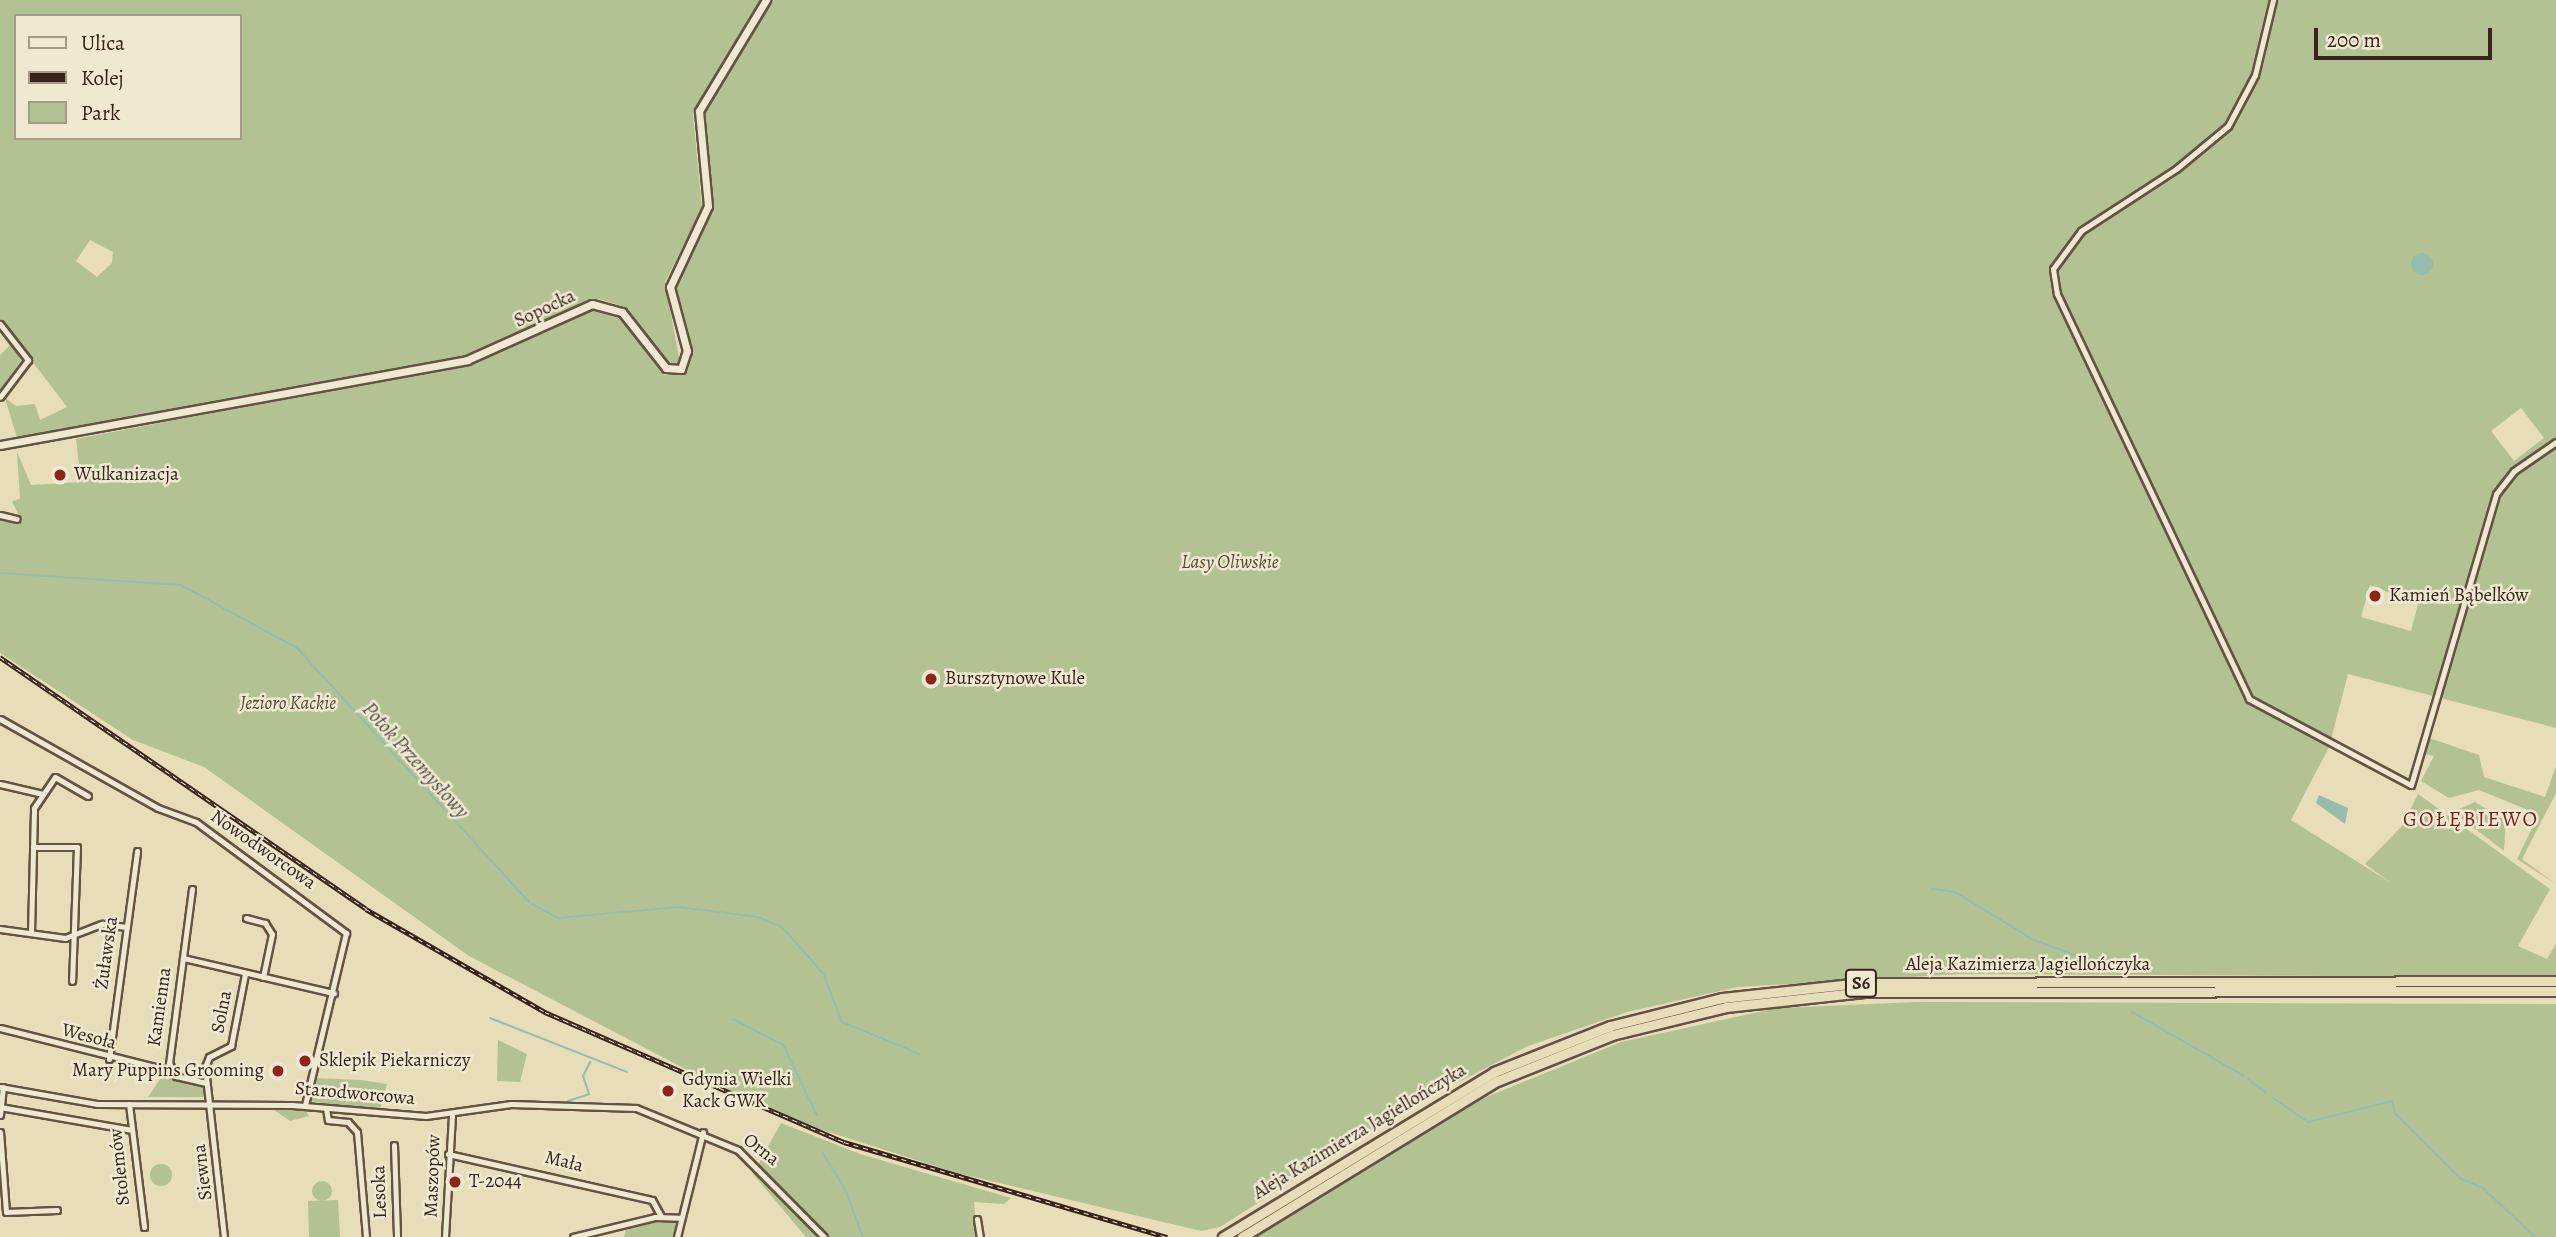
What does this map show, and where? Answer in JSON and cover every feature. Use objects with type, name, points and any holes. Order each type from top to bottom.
[{"type":"highway","name":"Aleja Kazimierza Jagiellończyka","points":[[1224,1236],[1494,1072],[1598,1030],[1713,1000],[1861,983],[2556,982]]},
{"type":"highway","name":"Aleja Kazimierza Jagiellończyka","points":[[1242,1237],[1497,1082],[1612,1035],[1726,1007],[1864,992],[2556,991]]},
{"type":"main road","name":"Sopocka","points":[[0,445],[467,360],[592,304],[622,312],[666,368],[681,369],[687,351],[670,281],[708,206],[699,111],[766,0]]},
{"type":"street","points":[[2273,0],[2255,75],[2228,126],[2176,169],[2081,231],[2053,269],[2057,294],[2249,699],[2411,785],[2491,506],[2522,465],[2556,442]]},
{"type":"street","points":[[0,324],[28,360],[0,397]]},
{"type":"street","points":[[0,515],[17,519]]},
{"type":"street","name":"Nowodworcowa","points":[[0,719],[158,808],[196,822],[326,913],[347,937],[305,1105]]},
{"type":"street","points":[[31,933],[33,811],[56,777],[88,796]]},
{"type":"street","points":[[1,784],[43,794]]},
{"type":"street","points":[[33,848],[77,847],[72,981]]},
{"type":"street","name":"Żuławska","points":[[109,1059],[137,851]]},
{"type":"street","name":"Kamienna","points":[[192,889],[171,1071],[206,1083]]},
{"type":"street","points":[[246,918],[265,923],[272,934],[263,977]]},
{"type":"street","points":[[0,929],[73,937],[102,924],[127,928]]},
{"type":"street","name":"Solna","points":[[183,958],[334,993]]},
{"type":"street","name":"Solna","points":[[206,1083],[208,1059],[231,1046],[246,974]]},
{"type":"street","name":"Wesoła","points":[[0,1028],[109,1059],[171,1071]]},
{"type":"street","points":[[206,1083],[208,1103]]},
{"type":"street","points":[[0,1115],[2,1087]]},
{"type":"street","name":"Starodworcowa","points":[[2,1087],[129,1104],[305,1105],[452,1115],[511,1104],[608,1106],[651,1112],[703,1132]]},
{"type":"street","name":"Siewna","points":[[208,1103],[224,1237]]},
{"type":"street","name":"Stolemów","points":[[129,1104],[144,1227]]},
{"type":"street","points":[[1,1107],[132,1130]]},
{"type":"street","points":[[326,1108],[328,1120],[348,1122],[357,1132],[366,1237]]},
{"type":"street","name":"Maszopów","points":[[445,1237],[452,1115]]},
{"type":"street","points":[[0,1132],[3,1212],[57,1210]]},
{"type":"street","points":[[677,1237],[703,1132]]},
{"type":"street","name":"Orna","points":[[703,1132],[774,1179],[824,1237]]},
{"type":"street","name":"Lesoka","points":[[394,1145],[397,1237]]},
{"type":"street","name":"Mała","points":[[449,1154],[652,1200],[661,1216]]},
{"type":"street","points":[[573,1237],[588,1236],[661,1216],[680,1218]]},
{"type":"street","points":[[977,1219],[980,1237]]},
{"type":"green space","points":[[0,0],[760,0],[693,114],[702,208],[665,282],[680,363],[669,363],[625,307],[599,299],[465,356],[17,438],[5,398],[16,406],[35,404],[40,420],[67,407],[0,319]],"holes":[[[90,240],[113,252],[112,263],[97,277],[76,261]]]},
{"type":"green space","name":"Lasy Oliwskie","points":[[774,0],[2556,0],[2556,728],[2348,674],[2329,747],[2291,820],[2391,883],[2365,864],[2403,825],[2418,794],[2550,889],[2518,946],[2547,959],[2556,944],[2556,977],[1960,974],[1738,987],[1627,1012],[1528,1046],[1400,1113],[1220,1227],[1201,1231],[957,1173],[813,1127],[693,1073],[469,956],[204,767],[133,740],[0,653],[0,519],[22,522],[12,501],[20,499],[17,452],[31,485],[81,482],[76,439],[467,364],[593,310],[624,320],[664,375],[687,373],[692,356],[675,286],[713,209],[703,114]],"holes":[[[2521,408],[2544,438],[2514,461],[2491,431]],[[2370,585],[2418,604],[2411,631],[2361,617]]]},
{"type":"green space","points":[[11,344],[21,361],[0,390],[0,355]]},
{"type":"green space","points":[[2429,738],[2479,755],[2484,777],[2545,797],[2556,766],[2556,793],[2522,859],[2556,884],[2517,859],[2535,822],[2533,812],[2479,790],[2449,798],[2421,781],[2434,756],[2425,754]]},
{"type":"green space","points":[[2475,802],[2506,821],[2504,851],[2453,812]]},
{"type":"green space","points":[[1917,1002],[2556,1004],[2556,1237],[1257,1237],[1484,1098],[1621,1042],[1777,1008]]},
{"type":"green space","points":[[498,1040],[527,1054],[520,1082],[497,1081]]},
{"type":"green space","points":[[173,1076],[204,1086],[204,1097],[148,1097],[161,1078]]},
{"type":"green space","points":[[315,1078],[387,1084],[380,1110],[311,1101]]},
{"type":"green space","points":[[271,1108],[304,1108],[309,1116],[290,1121]]},
{"type":"green space","points":[[781,1123],[860,1154],[1011,1198],[1004,1204],[974,1202],[977,1237],[806,1237],[753,1174]]},
{"type":"green space","points":[[161,1164],[169,1167],[172,1175],[169,1183],[161,1186],[153,1183],[150,1175],[153,1167]]},
{"type":"green space","points":[[322,1181],[329,1184],[332,1191],[329,1198],[322,1201],[315,1198],[312,1191],[315,1184]]},
{"type":"green space","points":[[338,1200],[340,1237],[309,1237],[308,1201]]},
{"type":"green space","points":[[664,1219],[676,1222],[674,1237],[624,1237],[626,1230]]},
{"type":"shaded area","points":[[2422,253],[2430,256],[2433,264],[2430,272],[2422,275],[2414,272],[2411,264],[2414,256]]},
{"type":"shaded area","points":[[2319,795],[2348,808],[2345,824],[2316,803]]},
{"type":"waterway","name":"Potok Przemysłowy","points":[[0,573],[181,585],[297,648],[529,902]]},
{"type":"waterway","points":[[1932,889],[1955,892],[2032,939],[2116,971]]},
{"type":"waterway","name":"Potok Przemysłowy","points":[[532,904],[558,918],[677,907],[758,917],[782,927],[823,973],[842,1022],[920,1054]]},
{"type":"waterway","points":[[2132,1012],[2244,1076]]},
{"type":"waterway","points":[[490,1018],[627,1072]]},
{"type":"waterway","points":[[733,1019],[783,1045],[817,1115]]},
{"type":"waterway","points":[[568,1101],[589,1094],[583,1076],[590,1062]]},
{"type":"waterway","points":[[2248,1079],[2265,1092]]},
{"type":"waterway","points":[[2273,1098],[2308,1122],[2392,1101],[2395,1113],[2461,1179],[2483,1188],[2535,1237]]},
{"type":"waterway","points":[[822,1152],[845,1189],[863,1237]]},
{"type":"railway","points":[[0,657],[366,909],[545,1012],[844,1142],[1167,1237]]},
{"type":"place","name":"Wulkanizacja","points":[[60,475]]},
{"type":"place","name":"Kamień Bąbelków","points":[[2375,596]]},
{"type":"place","name":"Bursztynowe Kule","points":[[931,679]]},
{"type":"place","name":"Sklepik Piekarniczy","points":[[305,1061]]},
{"type":"place","name":"Mary Puppins Grooming","points":[[278,1071]]},
{"type":"place","name":"Gdynia Wielki Kack GWK","points":[[668,1091]]},
{"type":"place","name":"T-2044","points":[[455,1182]]},
{"type":"district","name":"GOŁĘBIEWO","points":[[2471,819]]},
{"type":"park label","name":"Jezioro Kackie","points":[[288,704]]}]
